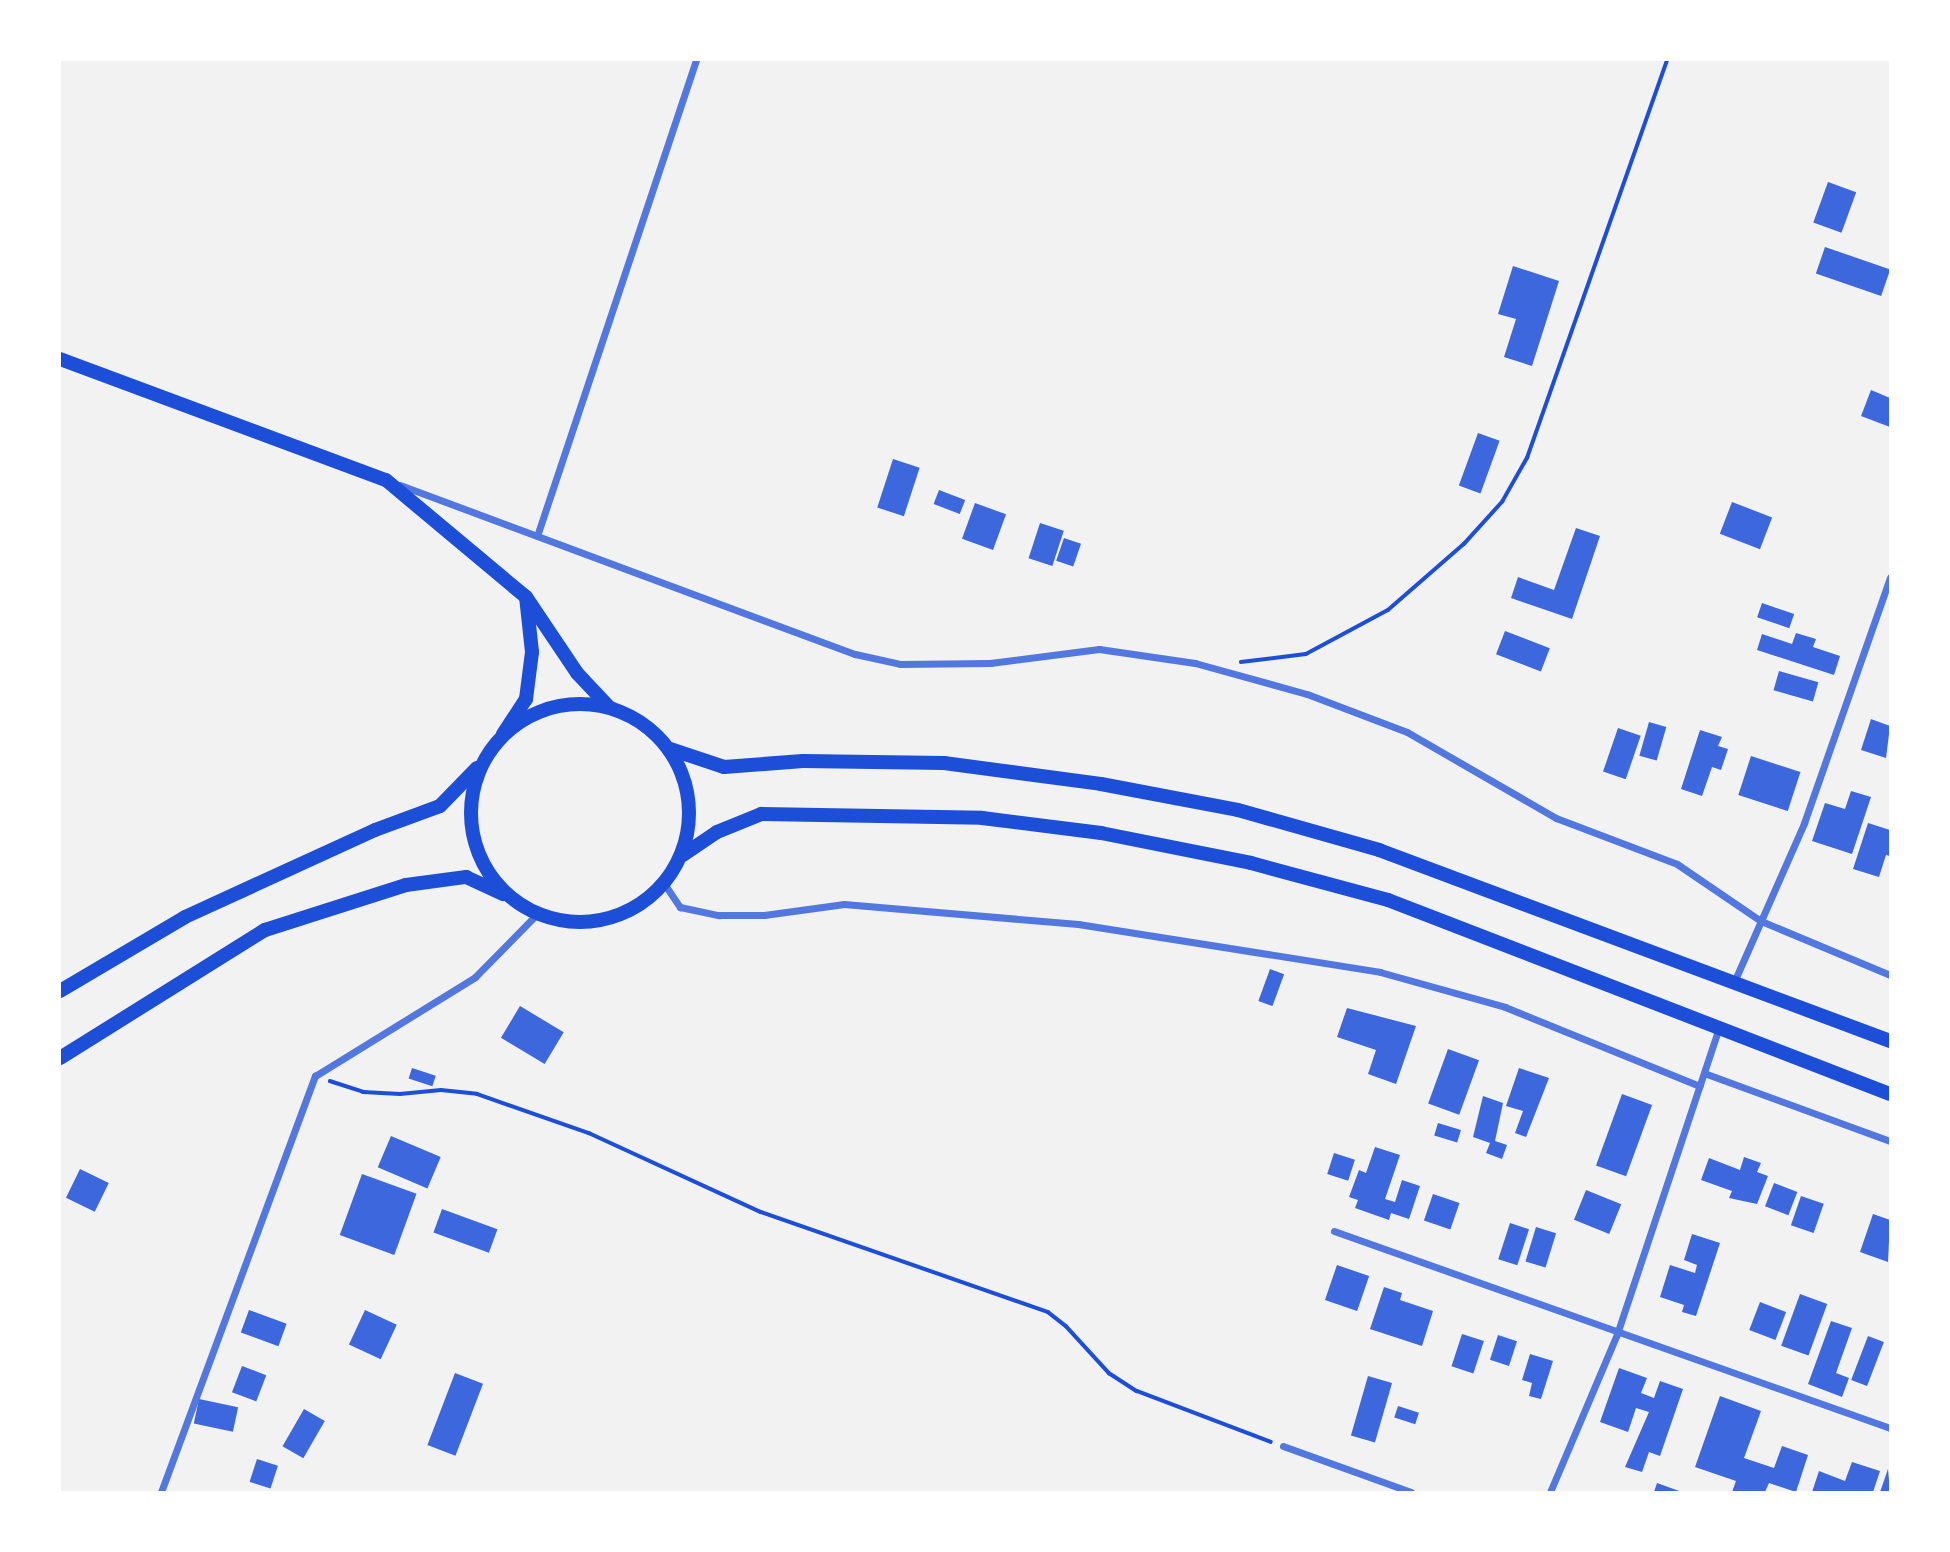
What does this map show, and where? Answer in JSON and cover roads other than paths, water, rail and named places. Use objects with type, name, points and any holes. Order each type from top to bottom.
[{"type":"main road","points":[[60,359],[386,480],[526,597],[577,673],[609,707]]},
{"type":"main road","points":[[60,991],[185,917],[375,830],[440,806],[481,765],[526,699],[531,652],[526,597]]},
{"type":"main road","points":[[60,1058],[265,930],[406,885],[466,877],[537,914],[571,923],[606,920],[638,907],[665,885],[683,855],[691,819],[688,795],[670,749],[643,723],[609,707],[571,704],[534,713],[503,734]]},
{"type":"main road","points":[[670,749],[724,767],[803,761],[944,762],[1101,784],[1238,810],[1379,850],[1891,1041]]},
{"type":"main road","points":[[481,765],[470,799],[472,835],[484,868],[507,896]]},
{"type":"main road","points":[[683,855],[717,832],[761,814],[982,818],[1101,833],[1251,863],[1388,900],[1891,1094]]},
{"type":"street","points":[[537,536],[696,60]]},
{"type":"street","points":[[386,480],[855,654],[900,664],[990,663],[1099,649],[1209,666],[1307,694],[1407,732],[1556,818],[1676,864],[1761,921],[1891,975]]},
{"type":"street","points":[[1734,982],[1804,823],[1891,578]]},
{"type":"street","points":[[665,885],[680,907],[719,915],[764,915],[844,904],[1051,921],[1380,972],[1506,1007],[1700,1086]]},
{"type":"street","points":[[160,1493],[315,1076],[475,976],[537,914]]},
{"type":"street","points":[[1549,1493],[1617,1334],[1719,1028]]},
{"type":"street","points":[[1704,1073],[1891,1141]]},
{"type":"street","points":[[1334,1231],[1617,1334],[1891,1429]]},
{"type":"street","points":[[1283,1446],[1411,1493]]}]
